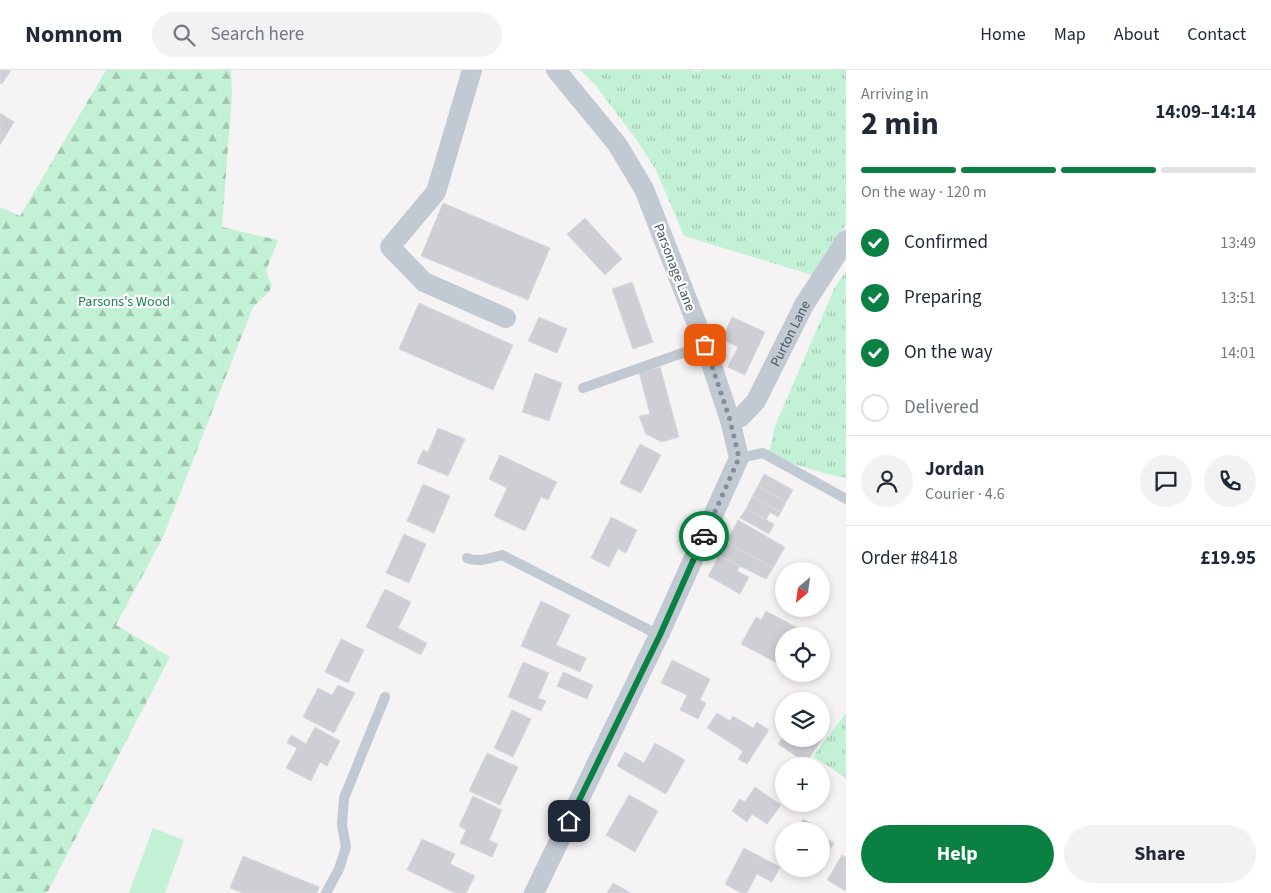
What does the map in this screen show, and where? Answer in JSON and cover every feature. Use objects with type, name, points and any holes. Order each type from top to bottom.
[{"type":"street","points":[[472,70],[436,192],[390,247],[424,282],[506,318]]},
{"type":"street","name":"Parsonage Lane","points":[[556,70],[617,144],[644,189],[705,345],[730,420],[739,458]]},
{"type":"street","name":"Purton Lane","points":[[730,420],[741,417],[756,401],[804,305],[846,240]]},
{"type":"street","points":[[534,893],[660,635],[739,458]]},
{"type":"lane","points":[[583,388],[705,345]]},
{"type":"lane","points":[[739,458],[763,453],[846,499]]},
{"type":"lane","points":[[467,558],[480,560],[502,555],[660,635]]},
{"type":"lane","points":[[326,893],[340,869],[346,847],[342,825],[344,798],[385,697]]},
{"type":"green space","name":"Parsons's Wood","points":[[106,70],[231,70],[232,94],[222,227],[278,240],[266,271],[272,285],[269,292],[253,307],[163,537],[116,625],[170,657],[47,893],[0,893],[0,207],[20,216]]},
{"type":"green space","points":[[580,70],[691,70],[700,72],[701,70],[846,70],[846,225],[812,275],[684,236],[656,170],[636,139],[596,86]]},
{"type":"green space","points":[[846,271],[846,478],[768,456],[775,426],[835,287]]},
{"type":"green space","points":[[846,713],[846,778],[830,767],[830,757],[813,756],[820,747],[830,747],[830,734]]},
{"type":"green space","points":[[153,828],[184,840],[165,893],[129,893]]},
{"type":"building","points":[[0,70],[11,70],[2,84],[0,83]]},
{"type":"building","points":[[0,113],[14,122],[0,145]]},
{"type":"building","points":[[443,203],[550,248],[528,300],[421,256]]},
{"type":"building","points":[[585,218],[622,259],[605,275],[567,234]]},
{"type":"building","points":[[632,282],[653,342],[633,349],[612,289]]},
{"type":"building","points":[[419,303],[513,345],[493,390],[399,349]]},
{"type":"building","points":[[539,317],[567,329],[557,353],[528,341]]},
{"type":"building","points":[[732,317],[765,332],[745,375],[728,367],[738,347],[722,339]]},
{"type":"building","points":[[660,367],[679,437],[662,442],[646,434],[639,416],[650,414],[639,373]]},
{"type":"building","points":[[535,373],[562,383],[549,421],[522,412]]},
{"type":"building","points":[[438,428],[465,439],[448,476],[417,463],[423,450],[428,452]]},
{"type":"building","points":[[640,444],[661,455],[641,493],[620,483]]},
{"type":"building","points":[[500,455],[557,482],[548,500],[541,497],[525,531],[494,516],[507,488],[489,479]]},
{"type":"building","points":[[764,474],[793,490],[786,502],[758,486]]},
{"type":"building","points":[[423,484],[450,496],[434,533],[407,521]]},
{"type":"building","points":[[758,486],[786,502],[781,512],[752,497]]},
{"type":"building","points":[[752,497],[781,512],[778,517],[770,512],[766,520],[746,509]]},
{"type":"building","points":[[746,509],[774,524],[769,534],[740,518]]},
{"type":"building","points":[[611,517],[637,530],[626,553],[618,549],[609,567],[591,558]]},
{"type":"building","points":[[738,520],[785,547],[773,568],[726,542]]},
{"type":"building","points":[[404,534],[426,544],[409,583],[386,573]]},
{"type":"building","points":[[726,542],[773,568],[766,579],[719,556]]},
{"type":"building","points":[[719,556],[740,566],[737,571],[749,577],[740,594],[708,576]]},
{"type":"building","points":[[385,589],[411,602],[398,628],[427,643],[421,655],[366,627]]},
{"type":"building","points":[[541,601],[570,615],[556,645],[586,658],[580,672],[521,646]]},
{"type":"building","points":[[766,611],[775,616],[775,618],[779,618],[796,627],[775,627],[775,662],[741,644],[756,617],[761,620]]},
{"type":"building","points":[[341,639],[364,650],[348,683],[325,672]]},
{"type":"building","points":[[672,660],[710,679],[700,700],[706,703],[698,719],[680,710],[687,695],[661,683]]},
{"type":"building","points":[[523,662],[549,673],[538,698],[546,701],[541,711],[508,697]]},
{"type":"building","points":[[563,672],[593,685],[587,699],[557,686]]},
{"type":"building","points":[[338,685],[355,693],[334,733],[303,717],[318,688],[332,695]]},
{"type":"building","points":[[512,710],[531,719],[513,757],[494,748]]},
{"type":"building","points":[[717,713],[730,721],[733,716],[753,728],[757,722],[769,730],[747,764],[738,759],[743,751],[707,728]]},
{"type":"building","points":[[315,727],[340,741],[327,766],[320,762],[311,781],[286,768],[297,748],[287,743],[291,735],[306,744]]},
{"type":"building","points":[[655,743],[685,760],[666,794],[617,766],[625,752],[644,763]]},
{"type":"building","points":[[782,747],[817,747],[810,757],[797,757]]},
{"type":"building","points":[[487,753],[518,767],[500,805],[469,791]]},
{"type":"building","points":[[755,787],[775,801],[776,812],[767,824],[752,814],[747,822],[732,811],[740,799],[745,802]]},
{"type":"building","points":[[629,795],[658,811],[635,852],[606,835]]},
{"type":"building","points":[[473,796],[502,810],[489,840],[498,844],[492,857],[460,843],[466,830],[459,826]]},
{"type":"building","points":[[422,839],[455,854],[450,864],[475,876],[466,893],[455,893],[407,870]]},
{"type":"building","points":[[830,841],[834,843],[830,850]]},
{"type":"building","points":[[744,848],[775,864],[775,876],[772,882],[757,874],[747,893],[741,893],[725,884]]},
{"type":"building","points":[[842,855],[846,857],[846,891],[827,880]]},
{"type":"building","points":[[243,856],[319,887],[317,893],[243,893],[230,888]]},
{"type":"building","points":[[613,883],[631,893],[607,893]]},
{"type":"way so far","points":[[704,536],[739,458],[730,420],[705,345]]},
{"type":"route","points":[[569,821],[660,635],[704,536]]}]
